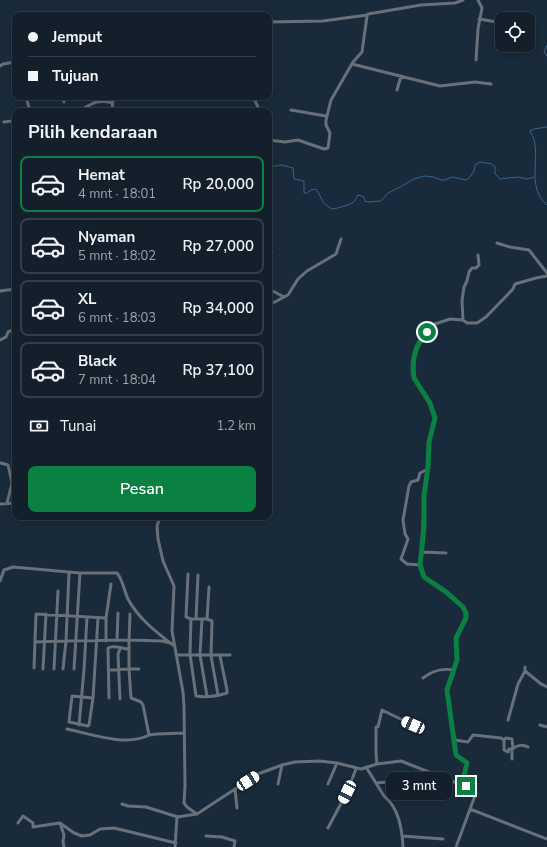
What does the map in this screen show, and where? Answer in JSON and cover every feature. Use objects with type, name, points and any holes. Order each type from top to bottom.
[{"type":"street","points":[[272,22],[323,21],[421,5],[454,3],[462,0]]},
{"type":"street","points":[[476,60],[478,29],[482,8],[478,0]]},
{"type":"street","points":[[272,140],[286,142],[298,140],[327,149],[330,134],[326,125],[326,116],[331,100],[352,64],[362,52],[367,15]]},
{"type":"street","points":[[480,19],[495,22]]},
{"type":"street","points":[[0,66],[12,62]]},
{"type":"street","points":[[352,64],[440,86],[475,82],[491,84]]},
{"type":"street","points":[[396,90],[401,76]]},
{"type":"street","points":[[85,108],[103,100],[113,103],[112,108]]},
{"type":"street","points":[[291,110],[326,116]]},
{"type":"street","points":[[4,122],[12,121]]},
{"type":"street","points":[[272,303],[290,292],[298,279],[307,270],[336,254],[341,239]]},
{"type":"street","points":[[497,243],[529,250],[547,273]]},
{"type":"street","points":[[463,320],[462,301],[464,287],[470,270],[479,265],[478,255]]},
{"type":"street","points":[[462,785],[467,763],[456,755],[447,690],[457,660],[455,642],[466,618],[466,613],[463,607],[446,592],[424,577],[420,565],[424,527],[424,496],[428,467],[429,442],[435,418],[430,403],[414,378],[414,357],[416,348],[421,338],[432,325],[450,319],[463,320],[467,323],[477,323],[481,321],[513,289],[515,284],[547,276]]},
{"type":"street","points":[[0,291],[12,289]]},
{"type":"street","points":[[272,291],[284,297]]},
{"type":"street","points":[[0,340],[6,337],[8,332],[12,330]]},
{"type":"street","points":[[1,463],[8,464],[10,469],[12,483],[7,503]]},
{"type":"street","points":[[420,565],[404,563],[401,560],[408,539],[405,534],[403,520],[409,486],[411,482],[418,480],[420,473],[428,467]]},
{"type":"street","points":[[0,504],[12,503]]},
{"type":"street","points":[[159,520],[158,539],[164,561],[174,586],[172,631],[173,644],[183,692],[184,803],[197,814]]},
{"type":"street","points":[[421,552],[446,553]]},
{"type":"street","points":[[0,581],[4,570],[13,567],[69,573],[117,573],[128,598],[140,616],[159,634],[173,644]]},
{"type":"street","points":[[0,569],[2,574]]},
{"type":"street","points":[[64,669],[69,573]]},
{"type":"street","points":[[74,669],[80,573]]},
{"type":"street","points":[[188,574],[186,617],[191,619],[207,619],[212,621],[210,656],[218,695]]},
{"type":"street","points":[[196,619],[198,574]]},
{"type":"street","points":[[106,641],[106,618],[111,584]]},
{"type":"street","points":[[207,619],[209,587]]},
{"type":"street","points":[[54,669],[58,591]]},
{"type":"street","points":[[117,640],[118,613]]},
{"type":"street","points":[[34,668],[36,614],[106,618]]},
{"type":"street","points":[[43,669],[46,614]]},
{"type":"street","points":[[130,614],[129,669],[131,698],[141,702],[143,705],[149,736]]},
{"type":"street","points":[[79,725],[87,617]]},
{"type":"street","points":[[93,698],[72,696],[70,723],[89,726],[93,698],[98,618]]},
{"type":"street","points":[[191,619],[190,654],[196,695],[218,695],[227,692],[220,656]]},
{"type":"street","points":[[202,619],[200,655],[207,696]]},
{"type":"street","points":[[35,642],[97,642],[129,640],[162,641],[173,644]]},
{"type":"street","points":[[109,698],[108,648],[115,646],[120,649],[129,649]]},
{"type":"street","points":[[120,649],[118,654],[120,698]]},
{"type":"street","points":[[176,655],[230,655]]},
{"type":"street","points":[[108,670],[139,669]]},
{"type":"street","points":[[423,678],[431,672],[445,669],[454,670]]},
{"type":"street","points":[[508,720],[518,684],[525,669],[541,684],[547,687]]},
{"type":"street","points":[[377,764],[376,727],[378,727],[382,710],[413,725]]},
{"type":"street","points":[[540,725],[547,727]]},
{"type":"street","points":[[67,729],[122,740],[134,740],[157,734],[184,733]]},
{"type":"street","points":[[455,740],[469,742],[473,735],[504,740],[506,738],[512,739],[513,743],[518,745]]},
{"type":"street","points":[[504,740],[504,750],[508,752],[509,749],[518,745],[523,744],[528,747]]},
{"type":"street","points":[[512,759],[513,743]]},
{"type":"street","points":[[122,804],[128,806],[146,807],[178,817],[197,814],[258,774],[282,765],[309,761],[337,763],[361,769],[377,764],[403,761],[476,792],[456,847]]},
{"type":"street","points":[[328,784],[337,763]]},
{"type":"street","points":[[278,784],[282,765]]},
{"type":"street","points":[[366,767],[384,796],[397,813],[403,847]]},
{"type":"street","points":[[328,828],[347,792],[356,768]]},
{"type":"street","points":[[376,783],[401,781]]},
{"type":"street","points":[[235,789],[236,808]]},
{"type":"street","points":[[470,809],[547,839]]},
{"type":"street","points":[[18,823],[23,816],[33,823],[33,827],[60,823],[74,833],[82,836],[90,835],[100,829],[114,828],[176,843]]},
{"type":"street","points":[[176,847],[178,817]]},
{"type":"street","points":[[60,823],[64,835],[64,847]]},
{"type":"street","points":[[206,836],[222,837],[235,841],[234,847]]},
{"type":"street","points":[[402,836],[443,838]]},
{"type":"waterway","points":[[547,45],[544,52],[547,56]]},
{"type":"waterway","points":[[547,127],[530,131],[535,143],[536,184],[541,199],[547,205]]},
{"type":"waterway","points":[[272,167],[282,165],[293,168],[294,179],[304,181],[304,193],[316,189],[324,202],[332,209],[345,206],[355,201],[358,195],[364,197],[365,201],[368,202],[381,201],[388,193],[414,179],[424,176],[434,177],[441,180],[452,177],[466,180],[474,171],[475,165],[480,162],[492,164],[495,167],[495,174],[500,179],[518,177],[527,179],[534,177]]},
{"type":"route","points":[[427,332],[421,338],[416,348],[413,373],[414,378],[430,403],[435,418],[430,433],[428,467],[424,496],[424,527],[419,561],[424,577],[446,592],[463,607],[466,613],[466,618],[455,642],[458,655],[447,690],[456,755],[467,762],[462,785],[466,786]]}]
